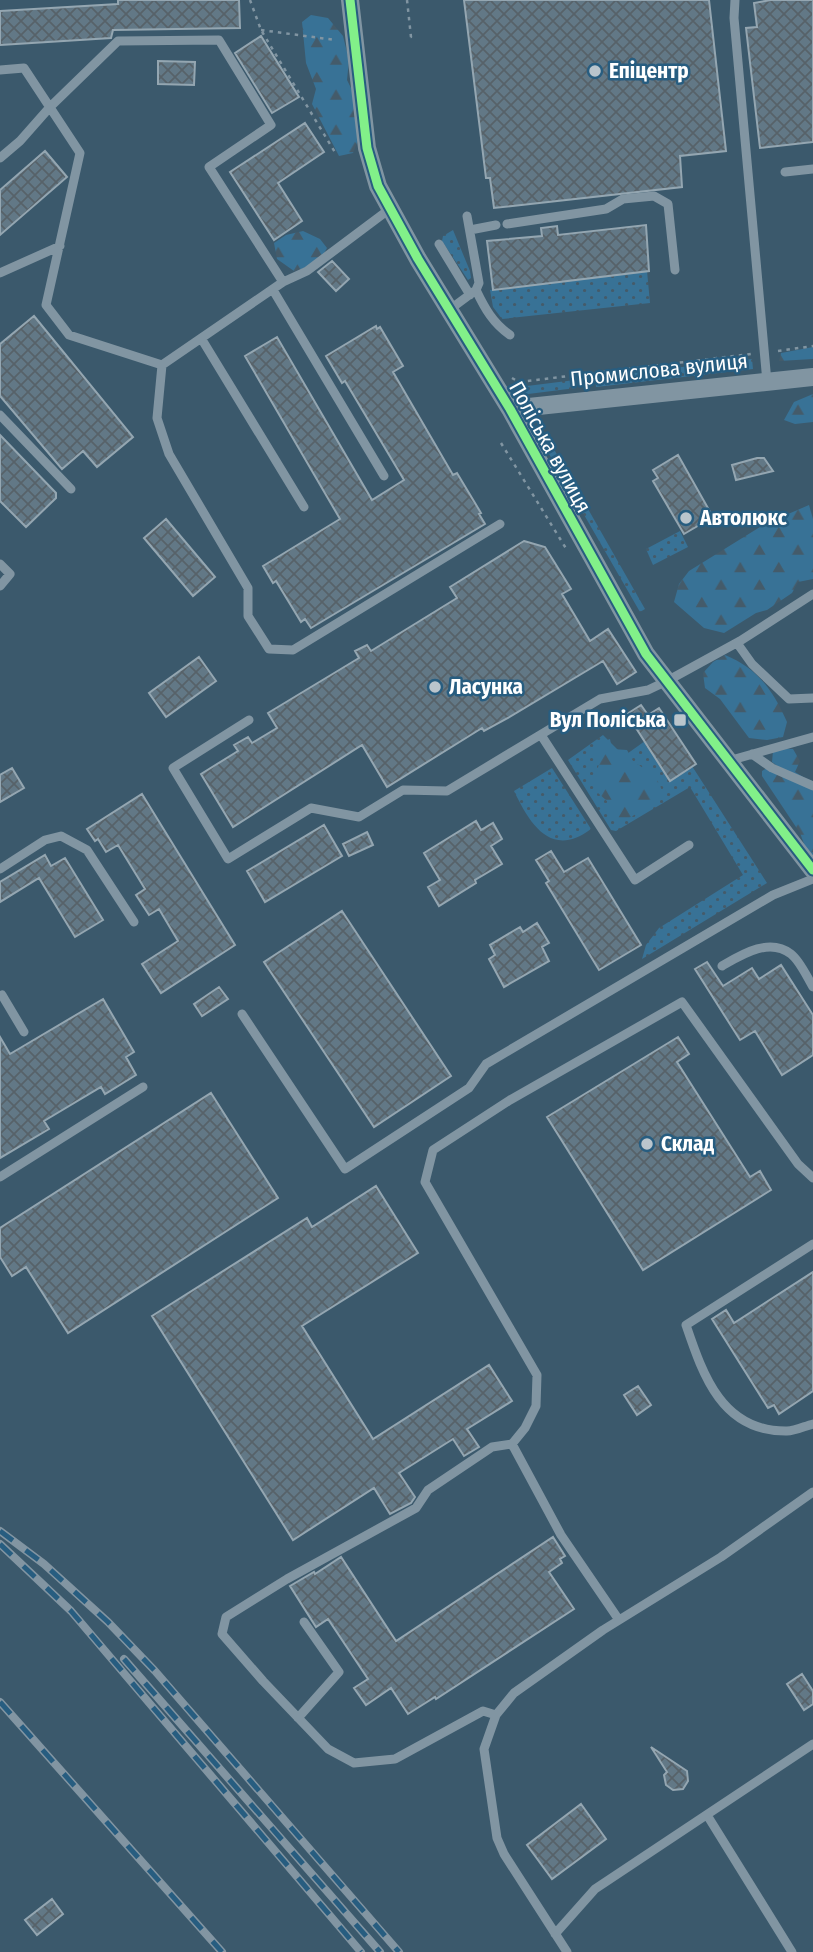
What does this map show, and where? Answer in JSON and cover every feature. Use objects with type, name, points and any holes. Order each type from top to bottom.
[{"type":"street","name":"Поліська вулиця","points":[[350,0],[367,148],[379,186],[449,310],[510,409],[646,654],[813,870]]},
{"type":"street","name":"Промислова вулиця","points":[[510,409],[813,377]]},
{"type":"lane","points":[[735,0],[734,18],[767,382]]},
{"type":"lane","points":[[0,158],[118,41],[219,40],[271,125],[209,167],[283,282]]},
{"type":"lane","points":[[0,70],[24,68],[80,153],[46,305],[69,335],[162,365]]},
{"type":"lane","points":[[785,172],[813,169]]},
{"type":"lane","points":[[507,224],[606,209],[623,199],[654,196],[668,204],[675,270]]},
{"type":"lane","points":[[391,208],[307,271],[283,282],[162,365],[157,418],[169,454],[248,587],[248,616],[269,649],[293,650],[500,524]]},
{"type":"lane","points":[[449,310],[473,293],[479,275],[467,216]]},
{"type":"lane","points":[[470,230],[496,225]]},
{"type":"lane","points":[[439,244],[485,310],[497,325],[510,335]]},
{"type":"lane","points":[[0,273],[60,246]]},
{"type":"lane","points":[[273,290],[384,476]]},
{"type":"lane","points":[[201,338],[304,507]]},
{"type":"lane","points":[[0,415],[71,489]]},
{"type":"lane","points":[[0,564],[10,574],[0,586]]},
{"type":"lane","points":[[249,720],[173,768],[228,859],[311,808],[359,817],[403,790],[447,792],[600,699],[648,690],[667,681],[737,643],[813,594]]},
{"type":"lane","points":[[737,643],[752,664],[789,699],[813,698]]},
{"type":"lane","points":[[541,735],[635,880],[689,845]]},
{"type":"lane","points":[[728,761],[813,737]]},
{"type":"lane","points":[[752,754],[772,768],[813,786]]},
{"type":"lane","points":[[0,869],[45,841],[61,836],[87,850],[134,922]]},
{"type":"lane","points":[[242,1014],[345,1169],[469,1088],[486,1064],[773,895],[813,879]]},
{"type":"lane","points":[[722,966],[748,950],[774,947],[791,954],[813,987]]},
{"type":"lane","points":[[0,996],[2,995],[24,1032]]},
{"type":"lane","points":[[496,1715],[483,1711],[395,1759],[355,1763],[328,1749],[222,1634],[226,1618],[287,1578],[416,1508],[428,1490],[492,1447],[512,1444],[536,1406],[537,1375],[425,1182],[433,1150],[510,1100],[682,1002],[798,1164],[813,1178]]},
{"type":"lane","points":[[0,1177],[143,1087]]},
{"type":"lane","points":[[813,1244],[686,1325],[702,1371],[723,1405],[754,1425],[788,1431],[813,1424]]},
{"type":"lane","points":[[512,1444],[561,1535],[619,1620]]},
{"type":"lane","points":[[567,1952],[504,1854],[497,1838],[484,1749],[496,1715],[514,1693],[619,1620],[721,1557],[813,1492]]},
{"type":"lane","points":[[298,1718],[339,1672],[304,1622]]},
{"type":"lane","points":[[555,1934],[595,1889],[813,1744]]},
{"type":"lane","points":[[707,1815],[792,1952]]},
{"type":"path","points":[[250,0],[261,30],[336,154]]},
{"type":"path","points":[[407,0],[411,37],[408,37]]},
{"type":"path","points":[[261,30],[335,40]]},
{"type":"path","points":[[505,371],[519,382],[813,346]]},
{"type":"green space","points":[[311,15],[328,18],[343,36],[349,60],[347,80],[354,94],[359,138],[353,153],[339,156],[312,104],[316,89],[306,63],[302,22]]},
{"type":"green space","points":[[453,230],[470,271],[471,278],[468,280],[442,241],[443,236]]},
{"type":"green space","points":[[303,231],[320,239],[327,248],[314,264],[294,271],[277,259],[274,243],[286,235]]},
{"type":"green space","points":[[647,271],[650,303],[502,319],[493,307],[490,290]]},
{"type":"green space","points":[[813,347],[813,359],[779,361],[781,353]]},
{"type":"green space","points":[[752,359],[753,369],[596,387],[595,377]]},
{"type":"green space","points":[[575,380],[576,388],[520,395],[519,387]]},
{"type":"green space","points":[[813,394],[813,422],[795,424],[784,420],[794,402]]},
{"type":"green space","points":[[547,437],[645,609],[640,612],[541,440]]},
{"type":"green space","points":[[809,505],[813,519],[813,579],[798,582],[792,593],[724,633],[704,628],[674,602],[679,584],[689,571],[765,524]]},
{"type":"green space","points":[[680,531],[688,547],[653,565],[646,549]]},
{"type":"green space","points":[[725,655],[755,673],[770,690],[787,722],[783,737],[767,740],[749,738],[720,699],[705,688],[703,673],[713,662]]},
{"type":"green space","points":[[603,735],[624,756],[645,741],[692,766],[767,883],[642,959],[646,945],[659,928],[743,875],[690,787],[616,831],[611,830],[568,760]]},
{"type":"green space","points":[[610,739],[612,749],[627,750],[633,761],[656,777],[665,797],[624,821],[610,814],[607,801],[598,793],[595,782],[599,763],[589,753],[599,743]]},
{"type":"green space","points":[[777,748],[793,749],[800,761],[795,772],[813,783],[813,856],[807,852],[800,833],[762,776],[762,771],[767,768],[783,770],[772,762],[773,751]]},
{"type":"green space","points":[[552,768],[591,829],[577,837],[553,839],[544,834],[527,815],[514,791]]},
{"type":"building","points":[[118,0],[239,0],[240,28],[113,30],[111,38],[0,45],[0,11],[118,4]]},
{"type":"building","name":"Епіцентр","points":[[464,0],[709,0],[726,151],[680,156],[682,187],[494,208],[490,178],[486,178]]},
{"type":"building","points":[[771,0],[813,0],[813,142],[760,148],[746,28],[757,27],[754,3]]},
{"type":"building","points":[[261,36],[299,97],[272,113],[235,53]]},
{"type":"building","points":[[158,61],[195,62],[194,85],[158,84]]},
{"type":"building","points":[[305,123],[324,152],[278,183],[302,221],[274,240],[230,172]]},
{"type":"building","points":[[45,151],[67,177],[0,235],[0,190]]},
{"type":"building","points":[[646,225],[649,271],[493,290],[487,241],[542,236],[541,228],[557,226],[558,235]]},
{"type":"building","points":[[332,261],[349,279],[336,291],[318,272]]},
{"type":"building","points":[[34,316],[133,437],[97,467],[83,451],[62,469],[0,396],[0,344]]},
{"type":"building","points":[[376,326],[377,329],[380,327],[403,366],[393,372],[453,475],[457,473],[485,524],[311,628],[305,619],[301,622],[276,581],[273,583],[263,566],[340,519],[245,356],[277,337],[372,500],[404,480],[345,381],[342,383],[326,356]]},
{"type":"building","points":[[0,435],[56,493],[56,498],[26,527],[0,501]]},
{"type":"building","points":[[678,455],[713,517],[684,534],[653,481],[658,478],[653,470]]},
{"type":"building","points":[[764,458],[773,471],[736,480],[732,465]]},
{"type":"building","points":[[166,519],[215,577],[193,596],[144,538]]},
{"type":"building","name":"Ласунка","points":[[524,541],[545,547],[571,589],[562,594],[590,641],[608,629],[636,672],[617,684],[603,661],[508,718],[484,731],[482,728],[387,787],[362,745],[233,827],[201,774],[238,751],[234,745],[248,737],[252,743],[277,728],[268,713],[359,658],[355,651],[367,645],[371,651],[457,598],[450,587]]},
{"type":"building","points":[[199,657],[216,681],[166,717],[149,693]]},
{"type":"building","points":[[641,705],[648,715],[659,708],[696,764],[670,781],[627,714]]},
{"type":"building","points":[[12,768],[24,788],[0,802],[0,775]]},
{"type":"building","points":[[142,794],[235,945],[161,993],[142,964],[178,941],[159,909],[149,915],[136,895],[145,889],[118,845],[106,852],[98,839],[95,841],[87,829]]},
{"type":"building","points":[[476,821],[481,830],[493,823],[502,839],[491,846],[502,864],[439,906],[428,887],[440,880],[424,853]]},
{"type":"building","points":[[324,825],[342,856],[265,902],[247,871]]},
{"type":"building","points":[[367,832],[373,845],[349,856],[343,844]]},
{"type":"building","points":[[551,851],[564,872],[588,858],[641,945],[599,970],[546,883],[549,881],[536,860]]},
{"type":"building","points":[[45,855],[51,866],[65,858],[103,920],[75,937],[39,878],[0,902],[0,882]]},
{"type":"building","points":[[342,911],[451,1076],[374,1127],[264,962]]},
{"type":"building","points":[[537,923],[549,943],[542,947],[549,961],[504,987],[489,959],[495,955],[490,945],[520,927],[523,932]]},
{"type":"building","points":[[707,962],[723,986],[752,968],[759,979],[781,965],[813,1015],[813,1055],[782,1075],[755,1031],[740,1040],[695,969]]},
{"type":"building","points":[[219,987],[228,999],[202,1016],[194,1004]]},
{"type":"building","points":[[103,999],[134,1052],[126,1057],[136,1075],[105,1094],[101,1087],[44,1121],[49,1129],[0,1158],[0,1037],[10,1054]]},
{"type":"building","name":"Склад","points":[[678,1037],[689,1054],[677,1062],[750,1177],[760,1171],[771,1190],[643,1270],[547,1117]]},
{"type":"building","points":[[211,1093],[278,1198],[68,1333],[26,1267],[12,1276],[0,1257],[0,1228]]},
{"type":"building","points":[[376,1186],[418,1253],[302,1326],[373,1439],[489,1365],[512,1401],[467,1429],[479,1447],[464,1456],[453,1439],[399,1473],[415,1497],[411,1503],[390,1514],[374,1488],[293,1540],[152,1316],[307,1218],[312,1227]]},
{"type":"building","points":[[813,1272],[813,1391],[779,1414],[774,1405],[768,1408],[712,1319],[726,1310],[734,1323]]},
{"type":"building","points":[[638,1386],[651,1405],[637,1415],[624,1395]]},
{"type":"building","points":[[553,1537],[565,1556],[560,1559],[562,1563],[549,1572],[574,1609],[436,1699],[435,1697],[408,1714],[391,1688],[366,1705],[354,1688],[368,1679],[328,1619],[316,1627],[290,1586],[341,1557],[396,1641]]},
{"type":"building","points":[[802,1674],[813,1691],[813,1704],[804,1710],[787,1684]]},
{"type":"building","points":[[651,1747],[687,1771],[688,1781],[683,1789],[673,1790],[666,1785],[664,1775],[667,1772]]},
{"type":"building","points":[[581,1804],[606,1839],[552,1879],[527,1845]]},
{"type":"building","points":[[52,1899],[63,1914],[37,1935],[25,1920]]},
{"type":"railway","points":[[0,1531],[44,1564],[108,1622],[155,1671],[399,1952]]},
{"type":"railway","points":[[0,1544],[71,1611],[361,1952]]},
{"type":"railway","points":[[124,1659],[380,1952]]},
{"type":"railway","points":[[0,1702],[222,1952]]},
{"type":"cycle path","points":[[350,0],[367,148],[378,186],[418,259],[510,409],[646,654],[813,870]]},
{"type":"place","name":"Епіцентр","points":[[595,71]]},
{"type":"place","name":"Автолюкс","points":[[686,518]]},
{"type":"place","name":"Ласунка","points":[[435,687]]},
{"type":"place","name":"Вул Поліська","points":[[680,720]]},
{"type":"place","name":"Склад","points":[[647,1144]]}]
